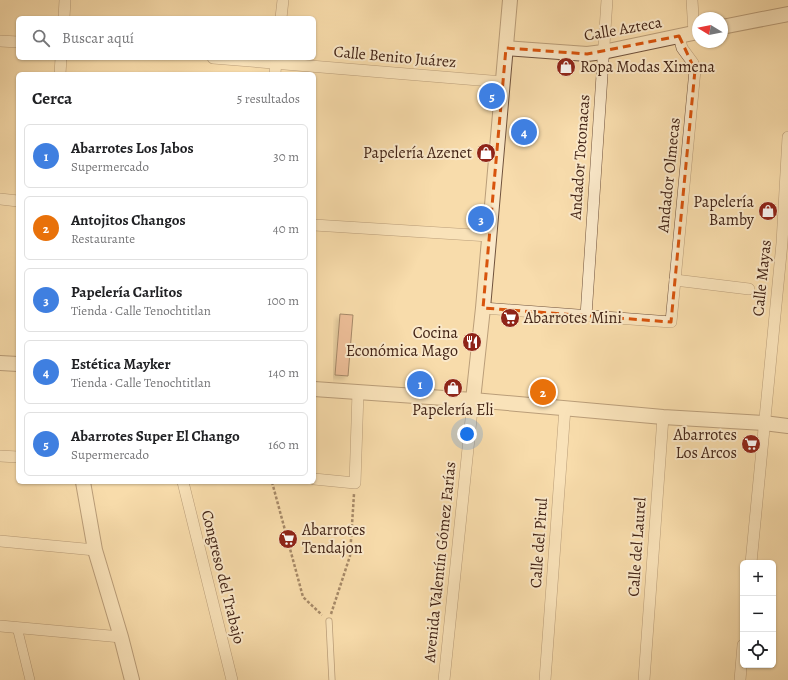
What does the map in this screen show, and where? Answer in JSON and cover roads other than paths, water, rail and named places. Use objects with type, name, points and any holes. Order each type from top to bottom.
[{"type":"street","points":[[64,16],[65,0]]},
{"type":"street","points":[[281,16],[283,0]]},
{"type":"street","points":[[472,400],[483,308],[510,0]]},
{"type":"street","name":"Andador Totonacas","points":[[586,316],[607,0]]},
{"type":"street","points":[[692,0],[694,12]]},
{"type":"street","points":[[728,26],[788,14]]},
{"type":"street","name":"Calle Azteca","points":[[506,48],[587,54],[692,33]]},
{"type":"street","name":"Andador Olmecas","points":[[586,316],[671,322],[695,70],[693,63],[682,48],[678,36]]},
{"type":"street","points":[[0,40],[16,42]]},
{"type":"street","points":[[60,72],[61,60]]},
{"type":"street","name":"Calle Benito Juárez","points":[[231,60],[275,65],[503,82]]},
{"type":"street","name":"Calle Mayas","points":[[751,560],[764,422],[785,243],[788,137]]},
{"type":"street","points":[[0,199],[16,201]]},
{"type":"street","points":[[316,225],[489,236]]},
{"type":"street","points":[[675,280],[749,289]]},
{"type":"street","points":[[483,308],[586,316]]},
{"type":"street","points":[[0,363],[16,364]]},
{"type":"street","points":[[316,389],[472,400],[663,417],[764,422],[788,426]]},
{"type":"street","points":[[316,478],[355,483],[358,392]]},
{"type":"street","name":"Avenida Valentín Gómez Farías","points":[[444,680],[472,400]]},
{"type":"street","name":"Calle del Pirul","points":[[545,680],[565,408]]},
{"type":"street","name":"Calle del Laurel","points":[[644,680],[663,417]]},
{"type":"street","points":[[0,456],[16,457]]},
{"type":"street","points":[[84,484],[95,550],[132,680]]},
{"type":"street","name":"Congreso del Trabajo","points":[[183,484],[232,680]]},
{"type":"street","points":[[0,541],[95,550]]},
{"type":"street","points":[[0,626],[121,637]]},
{"type":"street","points":[[17,627],[30,680]]},
{"type":"street","points":[[740,680],[741,668]]},
{"type":"lane","points":[[329,621],[332,680]]},
{"type":"place","name":"Ropa Modas Ximena","points":[[566,67]]},
{"type":"place","name":"Abarrotes Super El Chango","points":[[492,96]]},
{"type":"place","name":"Estética Mayker","points":[[524,132]]},
{"type":"place","name":"Papelería Azenet","points":[[486,153]]},
{"type":"place","name":"Papelería Bamby","points":[[768,211]]},
{"type":"place","name":"Papelería Carlitos","points":[[481,219]]},
{"type":"place","name":"Abarrotes Mini","points":[[510,318]]},
{"type":"place","name":"Cocina Económica Mago","points":[[472,342]]},
{"type":"place","name":"Abarrotes Los Jabos","points":[[420,384]]},
{"type":"place","name":"Papelería Eli","points":[[453,388]]},
{"type":"place","name":"Antojitos Changos","points":[[543,392]]},
{"type":"place","name":"Abarrotes Los Arcos","points":[[751,444]]},
{"type":"place","name":"Abarrotes Tendajon","points":[[288,539]]}]
